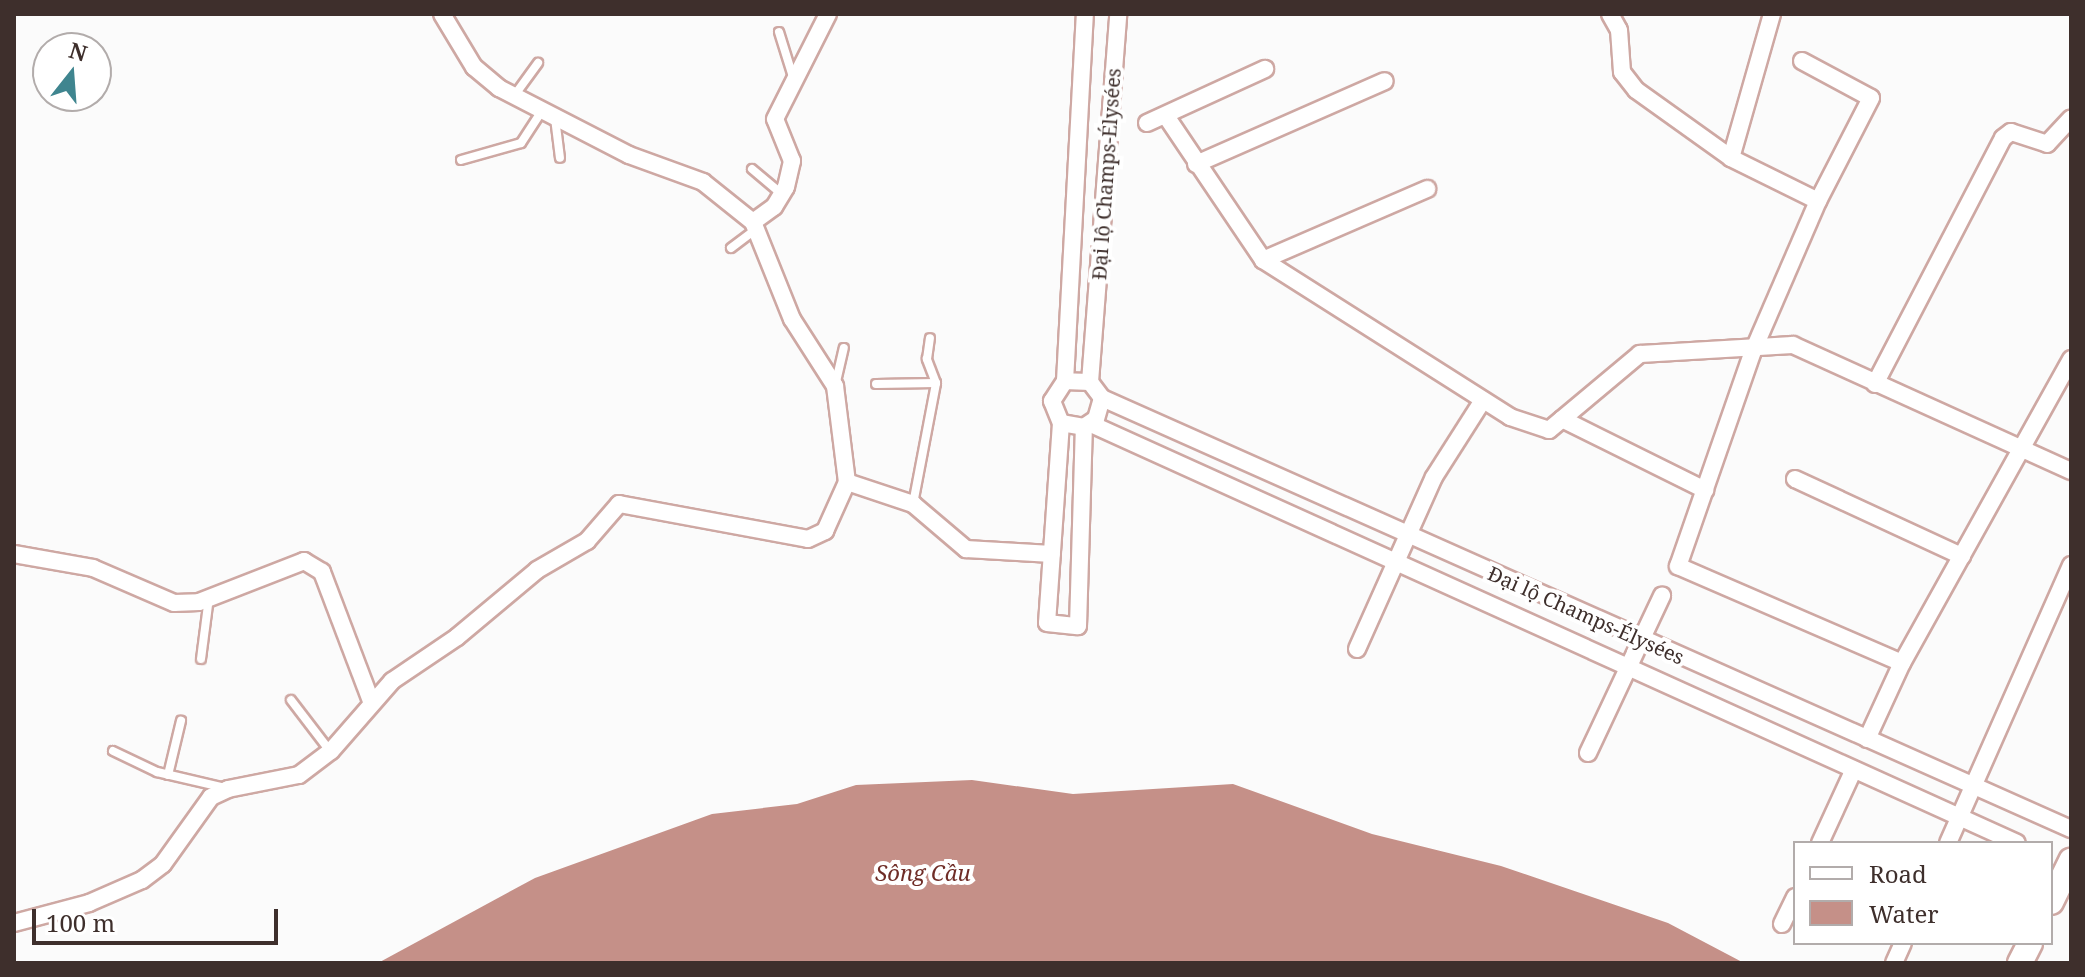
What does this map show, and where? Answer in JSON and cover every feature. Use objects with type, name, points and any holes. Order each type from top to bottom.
[{"type":"main road","points":[[2053,896],[2064,862]]},
{"type":"main road","points":[[2020,963],[2029,945]]},
{"type":"street","points":[[14,923],[89,903],[142,880],[163,864],[211,797],[228,789],[299,775],[331,751],[371,701],[537,570],[587,541],[619,504],[808,539],[825,531],[847,482],[835,386],[792,319],[754,225],[703,182],[629,155],[514,96],[474,67],[442,14]]},
{"type":"street","points":[[754,225],[782,194],[792,161],[775,119],[828,14]]},
{"type":"street","name":"Đại lộ Champs-Élysées","points":[[1085,14],[1065,381],[1052,401],[1061,423],[1047,623],[1078,626],[1087,426]]},
{"type":"street","name":"Đại lộ Champs-Élysées","points":[[1118,14],[1090,382],[1102,398],[2071,829]]},
{"type":"street","points":[[1610,14],[1619,30],[1626,81],[1731,158],[1818,201]]},
{"type":"street","points":[[1731,158],[1772,14]]},
{"type":"street","points":[[1802,61],[1871,98],[1818,201],[1753,351],[1678,566],[1902,663]]},
{"type":"street","points":[[1147,123],[1265,69]]},
{"type":"street","points":[[1196,164],[1385,81]]},
{"type":"street","points":[[1166,116],[1263,260],[1510,417],[1549,430],[1640,354],[1753,351],[1793,345],[2071,471]]},
{"type":"street","points":[[1875,384],[2003,138],[2011,132],[2047,144],[2071,118]]},
{"type":"street","points":[[1263,260],[1427,189]]},
{"type":"street","points":[[1867,739],[1902,663],[2071,359]]},
{"type":"street","points":[[1065,381],[1090,382]]},
{"type":"street","points":[[1087,426],[1100,413],[1102,398]]},
{"type":"street","points":[[1357,649],[1434,477],[1483,400]]},
{"type":"street","points":[[1562,419],[1705,490]]},
{"type":"street","name":"Đại lộ Champs-Élysées","points":[[1061,423],[1087,426],[1394,561],[2013,841]]},
{"type":"street","points":[[1795,479],[1962,556]]},
{"type":"street","points":[[847,482],[913,504],[966,549],[1052,554]]},
{"type":"street","points":[[14,554],[93,568],[174,603],[209,597],[304,561],[322,572],[371,701]]},
{"type":"street","points":[[1949,841],[2071,565]]},
{"type":"street","points":[[1588,753],[1662,596]]},
{"type":"street","points":[[1821,841],[1854,769]]},
{"type":"street","points":[[1782,924],[1793,901]]},
{"type":"lane","points":[[779,32],[794,80]]},
{"type":"lane","points":[[514,96],[538,63]]},
{"type":"lane","points":[[548,115],[560,158]]},
{"type":"lane","points":[[461,160],[521,143],[548,115]]},
{"type":"lane","points":[[752,169],[782,194]]},
{"type":"lane","points":[[731,248],[754,225]]},
{"type":"lane","points":[[913,504],[936,383],[928,366],[930,338]]},
{"type":"lane","points":[[835,386],[844,348]]},
{"type":"lane","points":[[876,384],[936,383]]},
{"type":"lane","points":[[201,659],[209,597]]},
{"type":"lane","points":[[291,700],[331,751]]},
{"type":"lane","points":[[168,775],[181,721]]},
{"type":"lane","points":[[113,751],[168,775],[228,789]]},
{"type":"water","name":"Sông Cầu","points":[[972,780],[1073,794],[1233,784],[1372,834],[1501,866],[1668,923],[1744,963],[378,963],[535,878],[712,814],[797,804],[856,785]]}]
